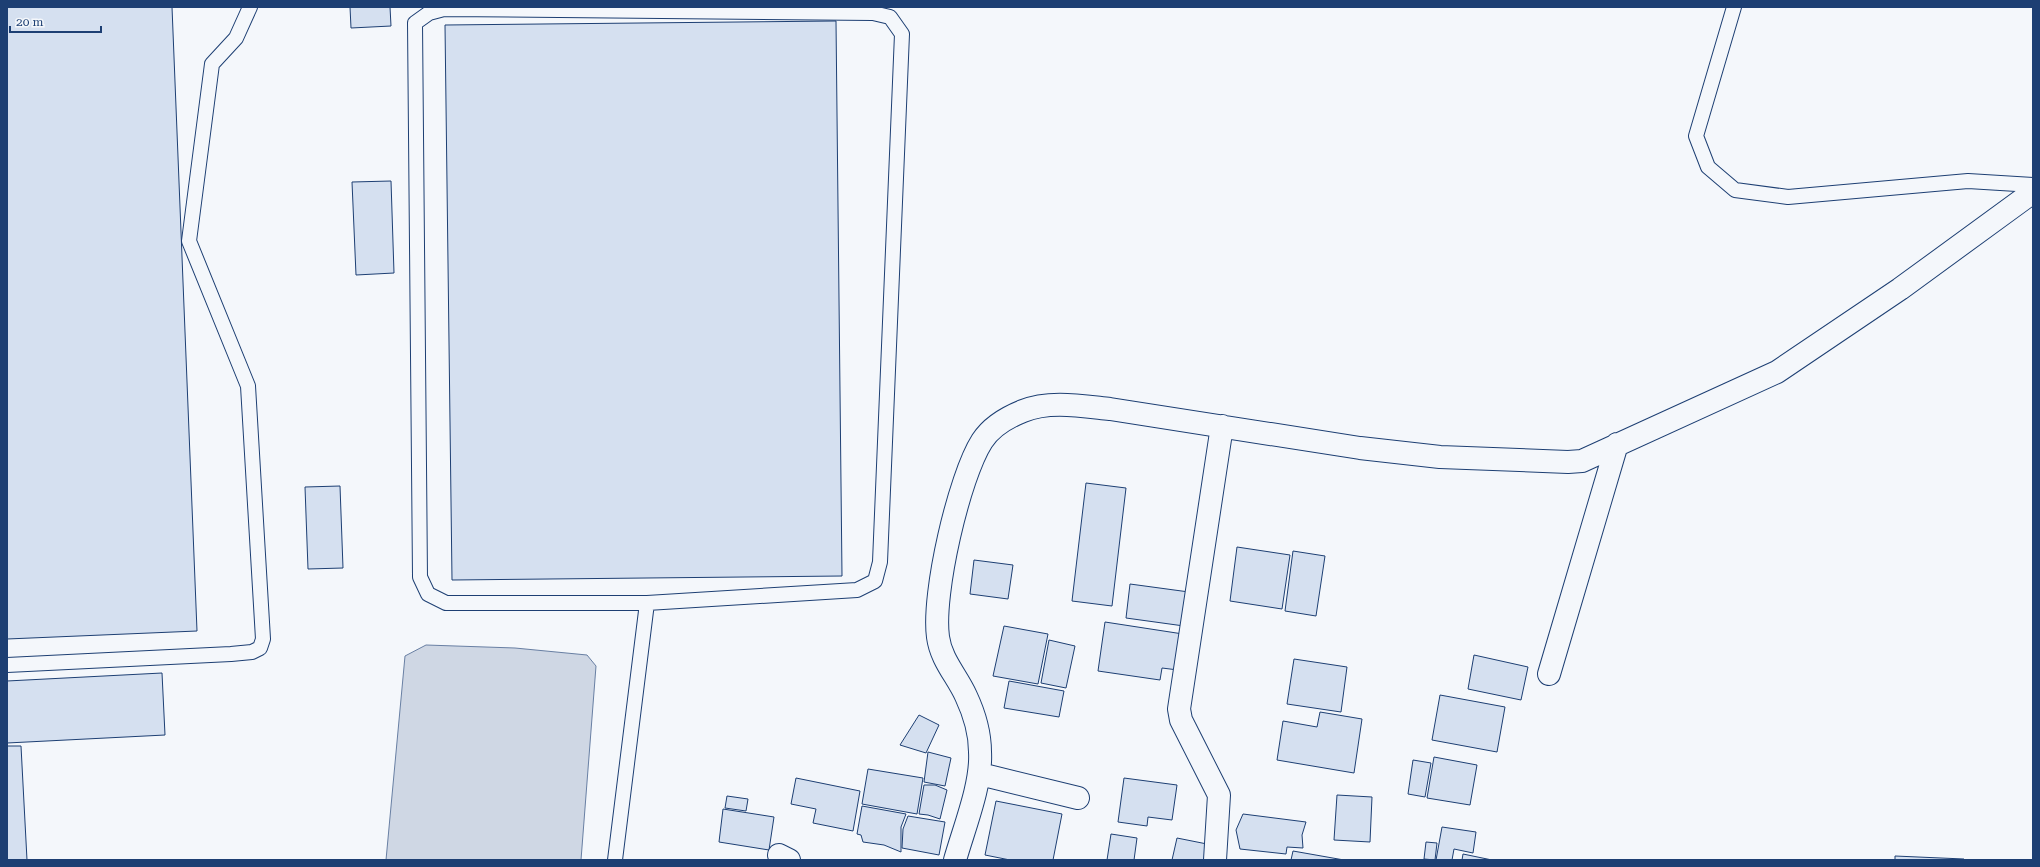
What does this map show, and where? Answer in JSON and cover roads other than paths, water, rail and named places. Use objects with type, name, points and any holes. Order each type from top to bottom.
[{"type":"street","points":[[955,860],[980,774],[980,751],[977,729],[966,696],[944,660],[938,637],[937,616],[941,577],[961,491],[981,442],[989,432],[1010,417],[1024,410],[1040,406],[1073,406],[1110,409],[1360,448],[1440,458],[1568,462],[1582,461],[1777,372],[1900,289],[2033,192]]},
{"type":"street","points":[[1215,860],[1219,795],[1181,720],[1179,709],[1222,426]]},
{"type":"street","points":[[1549,674],[1617,444]]},
{"type":"street","points":[[980,774],[1078,798]]},
{"type":"lane","points":[[7,665],[231,654],[252,652],[260,648],[263,639],[248,386],[189,241],[212,64],[236,38],[250,7]]},
{"type":"lane","points":[[1734,7],[1696,136],[1708,167],[1735,190],[1788,197],[1968,181],[2033,185]]},
{"type":"lane","points":[[444,8],[873,13],[890,17],[902,34],[880,562],[875,581],[857,590],[647,604],[446,603],[428,594],[420,576],[415,23],[429,13],[444,8]]},
{"type":"lane","points":[[615,860],[647,604]]}]
